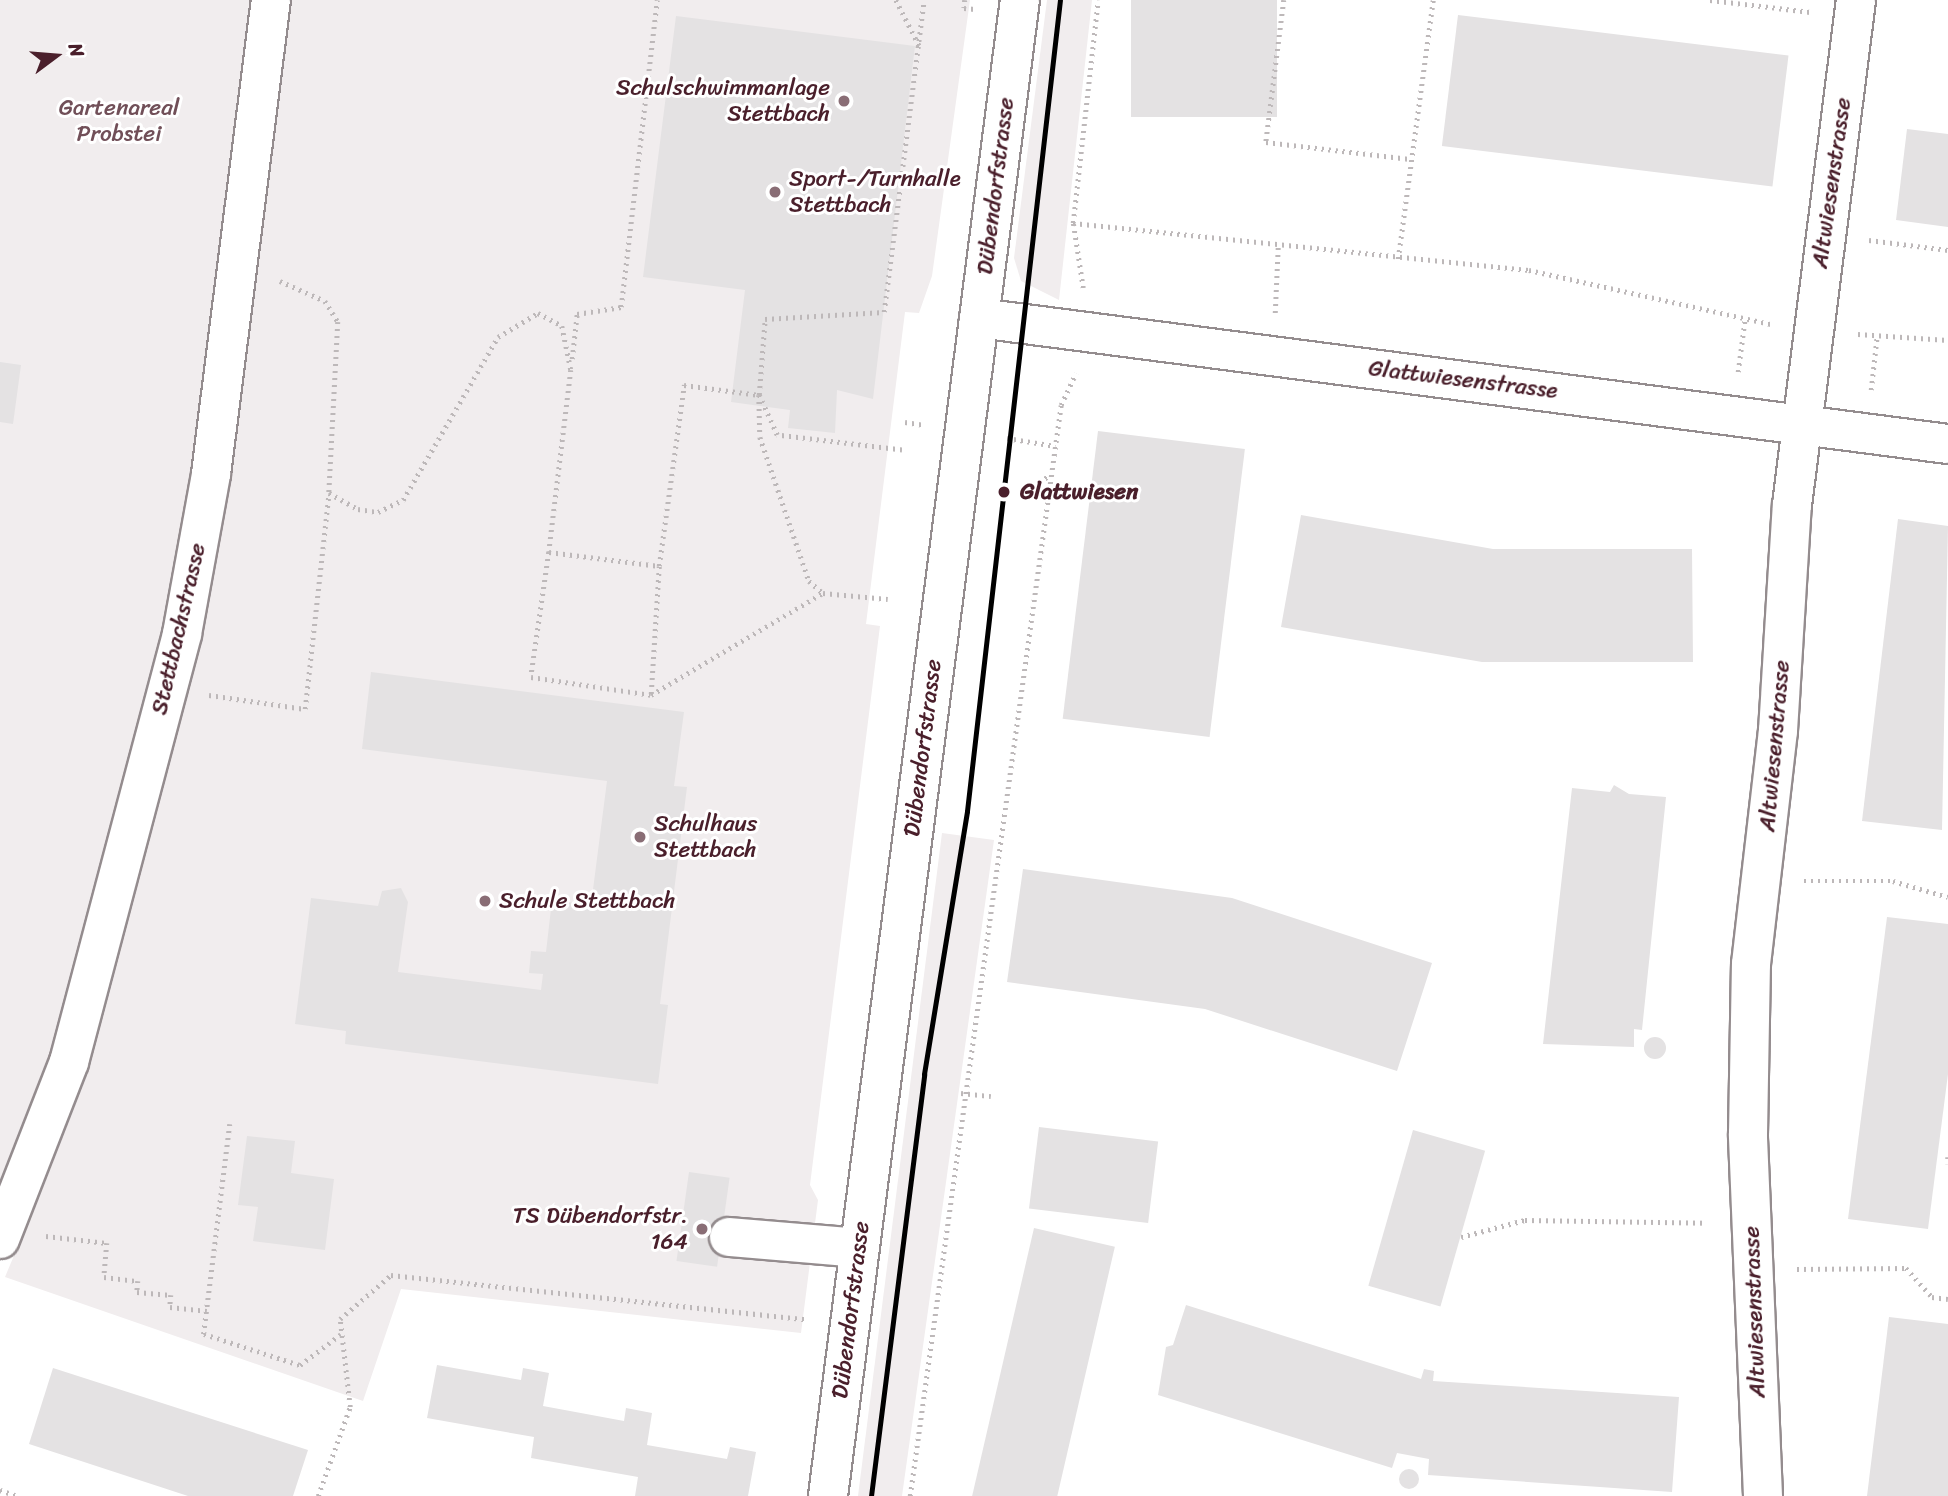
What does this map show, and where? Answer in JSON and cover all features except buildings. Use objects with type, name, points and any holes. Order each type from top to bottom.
[{"type":"street","name":"Stettbachstrasse","points":[[2,1235],[69,1062],[167,689],[211,474],[271,0]]},
{"type":"street","name":"Dübendorfstrasse","points":[[828,1496],[1020,0]]},
{"type":"street","name":"Altwiesenstrasse","points":[[1763,1496],[1748,1135],[1751,964],[1778,731],[1801,424],[1841,7]]},
{"type":"street","name":"Glattwiesenstrasse","points":[[979,318],[1948,444]]},
{"type":"street","points":[[729,1237],[859,1248]]},
{"type":"path","points":[[657,0],[621,307],[576,314],[549,552],[531,677],[651,695],[823,593]]},
{"type":"path","points":[[896,0],[919,46]]},
{"type":"path","points":[[888,599],[823,593],[809,581],[760,438],[758,396],[765,319],[884,312],[924,0]]},
{"type":"path","points":[[964,8],[965,0]]},
{"type":"path","points":[[1085,302],[1073,223],[1098,0]]},
{"type":"path","points":[[1284,0],[1266,142],[1410,159]]},
{"type":"path","points":[[1398,259],[1433,0]]},
{"type":"path","points":[[1710,0],[1841,7]]},
{"type":"path","points":[[1073,223],[1278,247],[1529,270],[1782,327]]},
{"type":"path","points":[[1854,239],[1948,250]]},
{"type":"path","points":[[1273,356],[1278,247]]},
{"type":"path","points":[[167,689],[305,709],[329,493],[338,322],[325,301],[302,287],[236,268]]},
{"type":"path","points":[[329,493],[378,512],[403,500],[489,349],[516,321],[538,313],[552,317],[568,340],[571,370]]},
{"type":"path","points":[[1738,372],[1745,318]]},
{"type":"path","points":[[1853,334],[1948,340]]},
{"type":"path","points":[[1871,390],[1877,336]]},
{"type":"path","points":[[910,1496],[961,1093],[1060,405],[1079,367]]},
{"type":"path","points":[[651,695],[659,566],[684,385],[758,396]]},
{"type":"path","points":[[758,396],[777,435],[902,450]]},
{"type":"path","points":[[1039,482],[1051,475]]},
{"type":"path","points":[[549,552],[659,566]]},
{"type":"path","points":[[1795,881],[1893,881],[1948,897]]},
{"type":"path","points":[[961,1093],[991,1096]]},
{"type":"path","points":[[230,1124],[204,1334],[300,1365],[341,1333]]},
{"type":"path","points":[[1948,1157],[1948,1164]]},
{"type":"path","points":[[1461,1237],[1525,1220],[1715,1223]]},
{"type":"path","points":[[2,1235],[107,1243],[104,1277],[138,1281],[137,1292],[171,1295],[170,1307],[207,1311]]},
{"type":"path","points":[[1784,1269],[1906,1268],[1932,1297],[1948,1298]]},
{"type":"path","points":[[318,1496],[350,1407],[340,1319],[391,1275],[814,1320]]},
{"type":"path","points":[[0,1490],[17,1496]]},
{"type":"shaded area","name":"Gartenareal Probstei","points":[[0,0],[255,0],[195,473],[167,631],[22,1156],[0,1208]]},
{"type":"shaded area","name":"Schule Stettbach","points":[[286,0],[970,0],[932,276],[919,313],[905,312],[866,624],[880,626],[810,1185],[818,1200],[801,1333],[401,1289],[363,1401],[5,1277],[52,1165],[197,637]]},
{"type":"shaded area","points":[[1047,0],[1092,0],[1059,300],[1021,281],[1014,258]]},
{"type":"shaded area","points":[[942,833],[994,840],[902,1496],[858,1496]]},
{"type":"transit line","points":[[871,1496],[924,1074],[967,811],[1060,0]]},
{"type":"place","name":"Schulschwimmanlage Stettbach","points":[[844,101]]},
{"type":"place","name":"Sport-/Turnhalle Stettbach","points":[[775,192]]},
{"type":"place","name":"Glattwiesen","points":[[1004,492]]},
{"type":"place","name":"Schulhaus Stettbach","points":[[640,837]]},
{"type":"place","name":"Schule Stettbach","points":[[485,901]]},
{"type":"place","name":"TS Dübendorfstr. 164","points":[[702,1229]]}]
